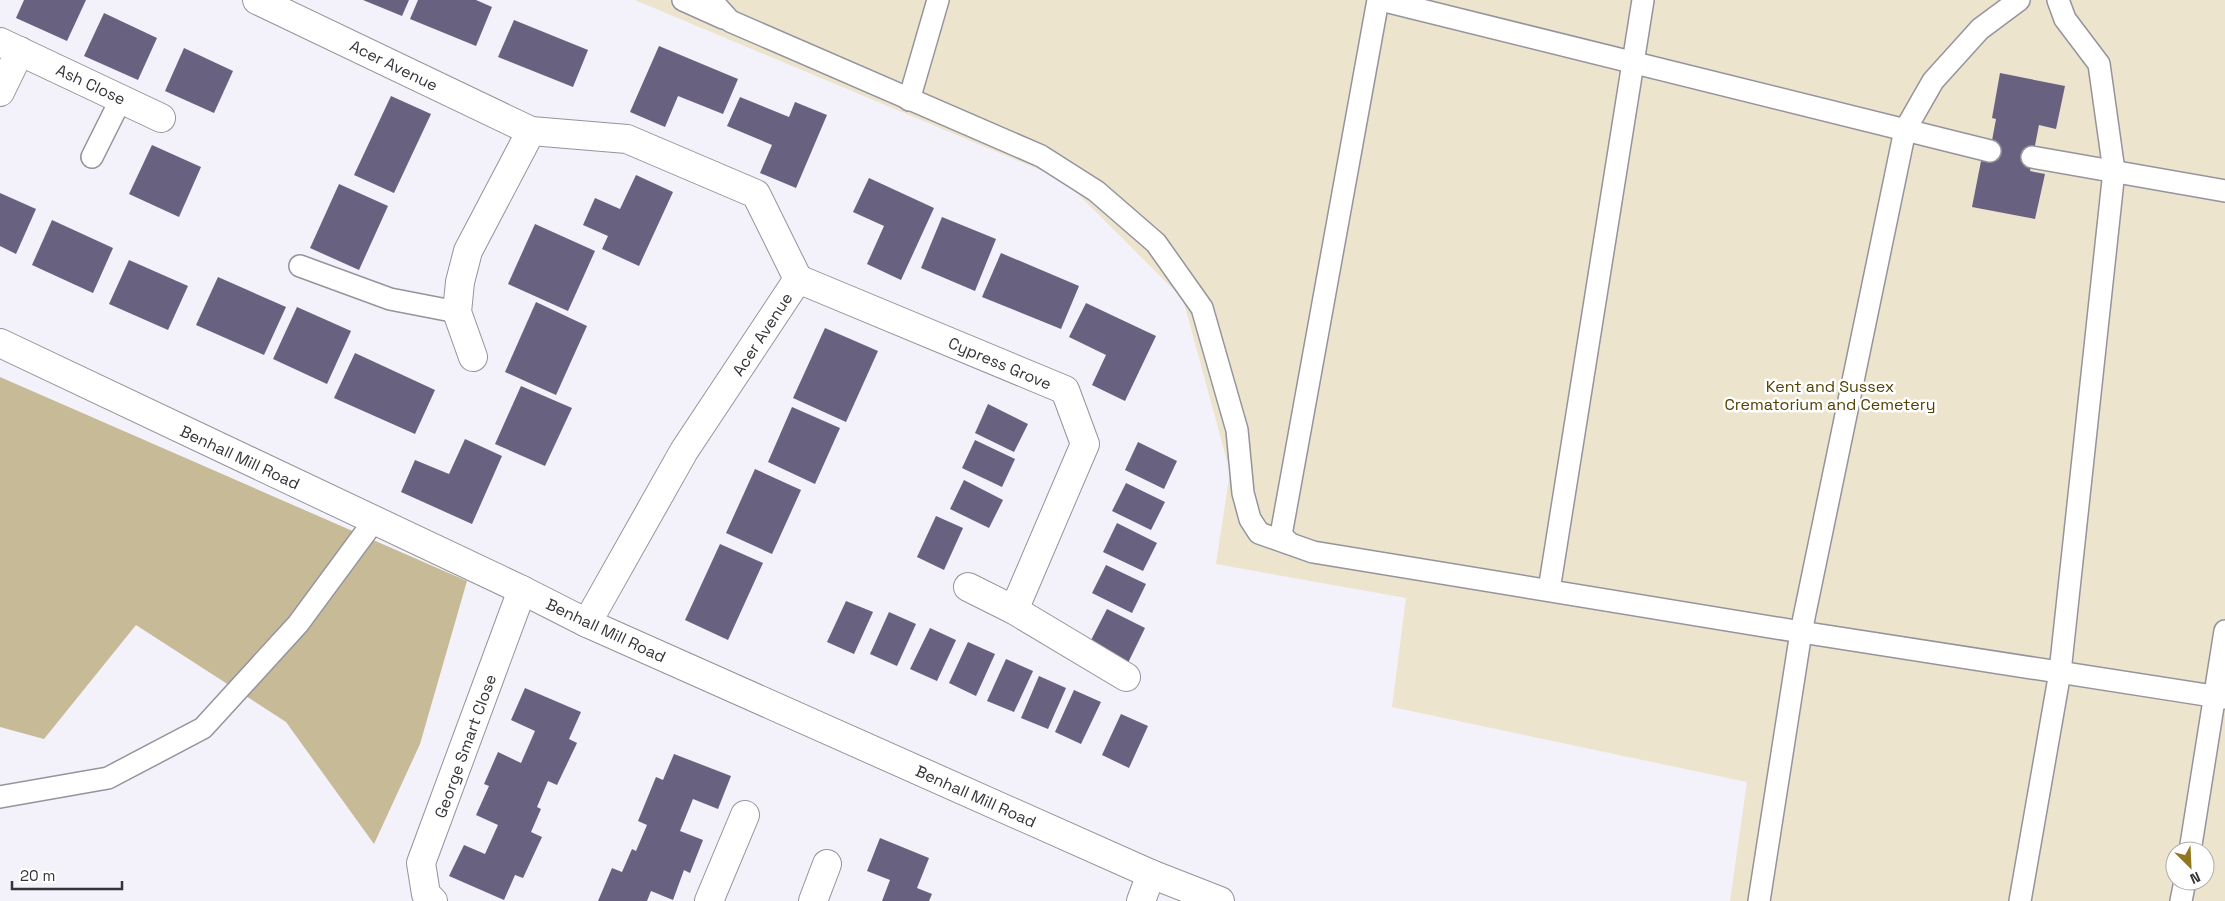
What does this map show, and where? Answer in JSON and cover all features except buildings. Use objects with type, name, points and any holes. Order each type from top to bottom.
[{"type":"street","name":"Acer Avenue","points":[[257,0],[531,131],[627,139],[756,194],[798,279],[684,451],[587,624]]},
{"type":"street","name":"Ash Close","points":[[0,92],[10,46],[161,118]]},
{"type":"street","points":[[473,357],[458,312],[460,282],[468,251],[531,131]]},
{"type":"street","name":"Cypress Grove","points":[[798,279],[1065,390],[1085,444],[1014,610]]},
{"type":"street","name":"Benhall Mill Road","points":[[0,343],[522,590],[587,624],[1151,874],[1220,901]]},
{"type":"street","points":[[968,587],[1014,610],[1126,677]]},
{"type":"street","name":"George Smart Close","points":[[434,901],[426,894],[421,863],[522,590]]},
{"type":"street","points":[[710,901],[746,815]]},
{"type":"street","points":[[813,901],[827,864]]},
{"type":"street","points":[[1141,901],[1151,874]]},
{"type":"lane","points":[[683,0],[1041,156],[1096,191],[1156,243],[1202,308],[1237,430],[1243,493],[1250,519],[1259,533],[1313,552],[2220,698]]},
{"type":"lane","points":[[711,0],[730,21]]},
{"type":"lane","points":[[909,100],[938,0]]},
{"type":"lane","points":[[1289,543],[1280,535],[1378,0]]},
{"type":"lane","points":[[1382,0],[1990,151]]},
{"type":"lane","points":[[1548,590],[1643,0]]},
{"type":"lane","points":[[1759,901],[1801,632],[1905,130],[1933,81],[1980,29],[2019,0]]},
{"type":"lane","points":[[2020,901],[2060,672],[2114,171],[2099,64],[2065,19],[2058,0]]},
{"type":"lane","points":[[92,156],[121,99]]},
{"type":"lane","points":[[2032,157],[2225,191]]},
{"type":"lane","points":[[300,266],[390,299],[458,312]]},
{"type":"lane","points":[[0,797],[108,778],[203,728],[298,624],[374,521]]},
{"type":"lane","points":[[2192,841],[2220,698],[2225,631]]},
{"type":"green space","name":"Kent and Sussex Crematorium and Cemetery","points":[[635,0],[2225,0],[2225,901],[1730,901],[1747,782],[1392,707],[1406,598],[1216,564],[1230,472],[1183,299],[1064,180]]},
{"type":"shaded area","points":[[0,377],[467,581],[420,744],[374,844],[286,722],[136,625],[44,739],[0,727]]}]
